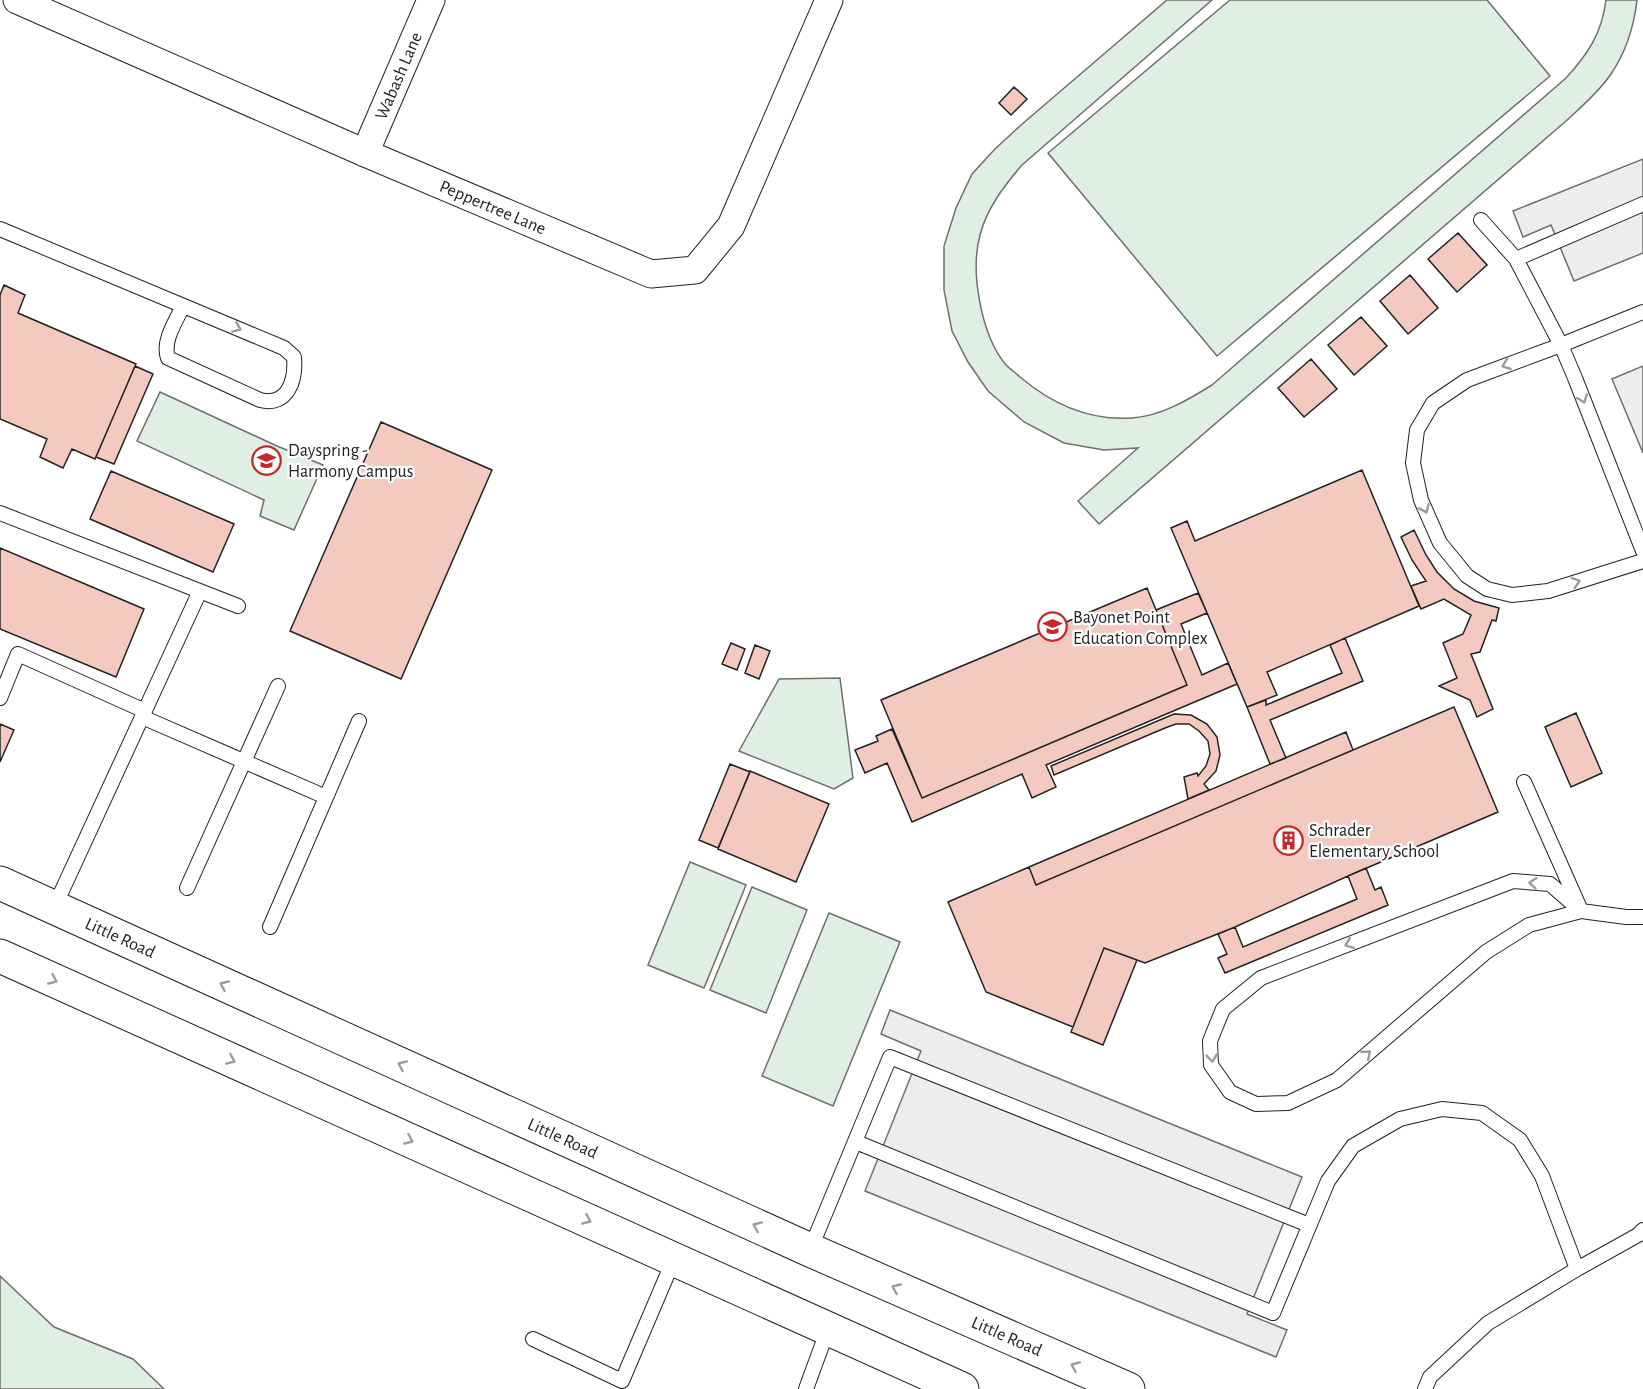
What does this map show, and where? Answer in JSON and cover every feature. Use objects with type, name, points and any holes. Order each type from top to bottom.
[{"type":"main road","name":"Little Road","points":[[0,883],[810,1250],[1128,1389]]},
{"type":"main road","points":[[0,956],[828,1329],[925,1382],[962,1389]]},
{"type":"street","name":"Wabash Lane","points":[[365,153],[431,0]]},
{"type":"street","name":"Peppertree Lane","points":[[21,1],[365,153],[651,273],[695,270],[731,226],[829,0]]},
{"type":"lane","points":[[1516,259],[1643,204]]},
{"type":"lane","points":[[1481,220],[1516,259],[1561,345],[1643,551]]},
{"type":"lane","points":[[0,229],[284,348],[294,357],[295,371],[290,389],[281,399],[268,402],[260,400],[168,358],[165,351],[168,340],[183,306]]},
{"type":"lane","points":[[1643,312],[1467,380],[1433,403],[1418,430],[1413,463],[1420,500],[1440,543],[1467,576],[1487,589],[1512,595],[1548,591],[1643,561]]},
{"type":"lane","points":[[0,513],[238,606]]},
{"type":"lane","points":[[54,908],[200,591]]},
{"type":"lane","points":[[0,698],[18,654],[244,762],[326,797]]},
{"type":"lane","points":[[187,888],[278,686]]},
{"type":"lane","points":[[270,927],[359,721]]},
{"type":"lane","points":[[1524,782],[1581,911]]},
{"type":"lane","points":[[1581,911],[1550,884],[1513,881],[1262,978],[1223,1009],[1210,1041],[1211,1065],[1230,1092],[1256,1104],[1288,1103],[1337,1080],[1486,952],[1529,924],[1581,911],[1643,917]]},
{"type":"lane","points":[[810,1250],[890,1057],[1309,1225]]},
{"type":"lane","points":[[856,1142],[1273,1313],[1328,1181],[1353,1146],[1400,1119],[1442,1109],[1482,1113],[1520,1140],[1542,1176],[1577,1269]]},
{"type":"lane","points":[[1425,1389],[1430,1377],[1488,1323],[1643,1230]]},
{"type":"lane","points":[[533,1340],[622,1382],[674,1259]]},
{"type":"lane","points":[[806,1389],[828,1329]]},
{"type":"green space","points":[[1167,0],[1212,0],[1022,165],[992,207],[983,225],[977,250],[977,284],[984,320],[997,352],[1006,365],[1032,387],[1058,403],[1101,417],[1143,417],[1164,411],[1212,385],[1566,78],[1593,42],[1601,23],[1606,0],[1637,0],[1634,19],[1621,57],[1606,81],[1590,99],[1099,524],[1078,501],[1138,448],[1104,450],[1064,443],[1024,422],[988,391],[968,362],[952,331],[944,290],[944,246],[956,208],[972,174],[1021,125]]},
{"type":"green space","points":[[1230,0],[1487,0],[1550,76],[1217,356],[1048,153]]},
{"type":"green space","points":[[160,392],[323,465],[294,530],[260,516],[264,500],[137,441]]},
{"type":"green space","points":[[840,678],[853,778],[834,789],[739,751],[779,679]]},
{"type":"green space","points":[[690,862],[746,885],[704,988],[648,965]]},
{"type":"green space","points":[[752,887],[807,910],[766,1013],[710,990]]},
{"type":"green space","points":[[829,913],[900,942],[833,1106],[762,1076]]},
{"type":"green space","points":[[0,1276],[54,1327],[133,1359],[164,1389],[0,1389]]},
{"type":"shaded area","points":[[1643,159],[1643,253],[1574,281],[1551,225],[1523,237],[1513,211]]},
{"type":"shaded area","points":[[1643,366],[1643,453],[1612,379]]},
{"type":"shaded area","points":[[890,1010],[1302,1177],[1247,1314],[1287,1330],[1276,1357],[865,1191],[921,1051],[881,1034]]},
{"type":"building","points":[[1014,87],[1027,99],[1011,115],[999,103]]},
{"type":"building","points":[[1458,233],[1487,265],[1457,292],[1428,259]]},
{"type":"building","points":[[1410,275],[1438,308],[1408,334],[1380,301]]},
{"type":"building","points":[[4,285],[25,295],[18,313],[136,364],[95,459],[72,449],[63,468],[40,457],[47,439],[0,419],[0,295]]},
{"type":"building","points":[[1361,317],[1387,346],[1354,375],[1328,345]]},
{"type":"building","points":[[1311,359],[1337,389],[1304,417],[1278,388]]},
{"type":"building","points":[[135,366],[153,374],[114,464],[96,457]]},
{"type":"building","points":[[381,422],[492,470],[401,679],[290,631]]},
{"type":"building","points":[[1362,470],[1419,606],[1267,672],[1277,695],[1247,707],[1171,528],[1187,521],[1195,541]]},
{"type":"building","points":[[111,471],[234,524],[213,572],[90,519]]},
{"type":"building","points":[[1414,530],[1437,572],[1454,589],[1474,601],[1499,608],[1496,621],[1492,620],[1480,652],[1471,654],[1493,709],[1477,717],[1470,700],[1439,686],[1457,678],[1443,643],[1463,634],[1471,615],[1444,599],[1421,609],[1411,586],[1426,581],[1401,537]]},
{"type":"building","points":[[0,548],[144,609],[116,677],[0,629]]},
{"type":"building","points":[[1147,588],[1187,685],[922,798],[881,700]]},
{"type":"building","points":[[1198,593],[1207,613],[1181,624],[1202,675],[1228,663],[1237,684],[1046,765],[1056,787],[1032,798],[1022,774],[912,822],[887,763],[865,773],[855,750],[878,741],[876,736],[892,729],[922,798],[1187,685],[1156,610]]},
{"type":"building","points":[[1345,638],[1363,681],[1270,720],[1286,758],[1270,764],[1247,707],[1266,700],[1266,705],[1342,673],[1330,645]]},
{"type":"building","points":[[731,643],[745,649],[737,670],[722,664]]},
{"type":"building","points":[[755,645],[770,651],[759,679],[745,673]]},
{"type":"building","name":"Schrader Elementary School","points":[[1454,707],[1498,812],[1235,927],[1145,963],[1104,948],[1073,1027],[986,992],[948,902],[1029,867],[1036,885]]},
{"type":"building","points":[[1576,713],[1602,773],[1571,787],[1545,727]]},
{"type":"building","points":[[1174,714],[1191,715],[1207,724],[1217,737],[1220,755],[1216,771],[1204,784],[1209,790],[1188,799],[1184,777],[1197,773],[1198,776],[1206,766],[1210,754],[1208,741],[1189,724],[1176,724],[1165,728],[1054,775],[1051,766]]},
{"type":"building","points":[[0,724],[14,730],[0,762]]},
{"type":"building","points":[[1346,732],[1353,750],[1036,885],[1029,867]]},
{"type":"building","points":[[730,764],[750,772],[718,848],[699,840]]},
{"type":"building","points":[[750,771],[829,804],[796,882],[718,849]]},
{"type":"building","points":[[1366,868],[1375,890],[1381,887],[1388,905],[1225,973],[1218,958],[1227,954],[1218,934],[1235,927],[1243,947],[1357,899],[1348,876]]},
{"type":"building","points":[[1104,948],[1137,960],[1103,1045],[1071,1032]]},
{"type":"place","name":"Dayspring - Harmony Campus","points":[[267,460]]},
{"type":"place","name":"Bayonet Point Education Complex","points":[[1052,627]]},
{"type":"place","name":"Schrader Elementary School","points":[[1288,840]]}]
